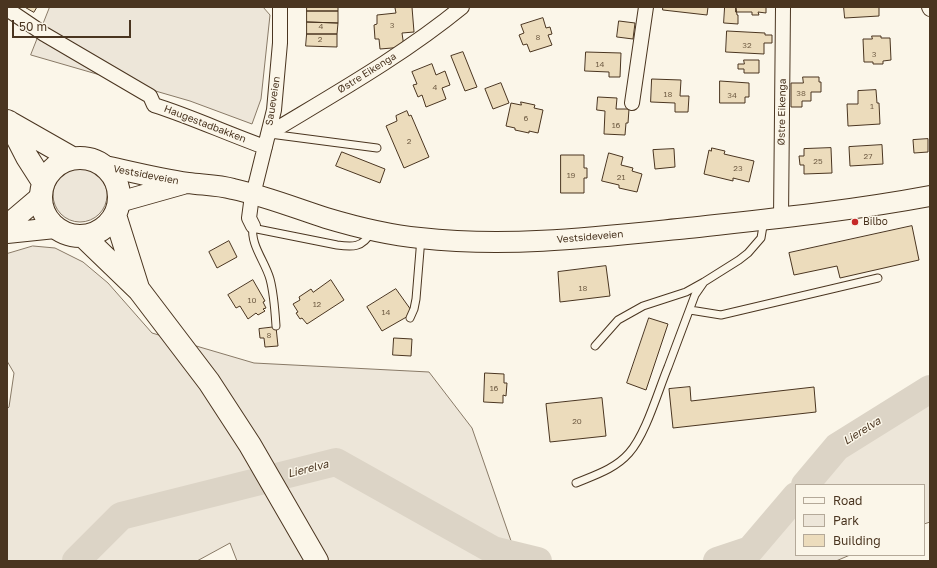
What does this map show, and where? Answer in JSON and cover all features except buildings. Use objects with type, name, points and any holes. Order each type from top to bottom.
[{"type":"main road","points":[[8,121],[72,158]]},
{"type":"main road","points":[[7,225],[41,190],[47,174],[54,166],[72,158],[87,158],[97,161],[105,166],[112,173],[117,182],[119,192],[117,208],[109,223],[102,229],[93,234],[83,236],[68,234],[55,228],[43,212],[41,190],[27,157],[8,121]]},
{"type":"main road","name":"Vestsideveien","points":[[105,166],[188,183],[232,188],[327,218],[372,230],[421,238],[475,242],[506,243],[608,236],[772,219],[892,203],[930,196]]},
{"type":"main road","name":"Vestsideveien","points":[[117,208],[188,183]]},
{"type":"main road","points":[[117,208],[139,290]]},
{"type":"main road","points":[[7,234],[55,228]]},
{"type":"main road","points":[[83,236],[139,290],[208,382],[245,437],[317,561]]},
{"type":"street","name":"Saueveien","points":[[254,194],[274,110],[280,43],[280,7]]},
{"type":"street","name":"Østre Eikenga","points":[[267,141],[440,25],[462,7]]},
{"type":"street","points":[[632,104],[646,7]]},
{"type":"street","name":"Østre Eikenga","points":[[772,219],[783,7]]},
{"type":"street","name":"Haugestadbakken","points":[[7,9],[44,34],[150,96],[154,105],[181,113],[228,134],[267,141]]},
{"type":"street","points":[[253,226],[249,218],[254,194]]},
{"type":"lane","points":[[267,141],[377,148]]},
{"type":"lane","points":[[595,346],[618,320],[643,306],[686,292],[739,260],[748,253],[761,238],[772,219]]},
{"type":"lane","points":[[276,326],[270,279],[254,242],[252,233],[253,226],[257,229],[350,247],[361,244],[368,238],[372,230]]},
{"type":"lane","points":[[410,318],[416,299],[421,238]]},
{"type":"lane","points":[[690,310],[721,315],[878,278]]},
{"type":"lane","points":[[576,483],[611,468],[629,453],[634,446],[657,396],[695,295],[704,282]]},
{"type":"green space","points":[[50,7],[263,7],[270,15],[261,99],[252,124],[190,101],[31,55]]},
{"type":"green space","points":[[75,168],[85,168],[95,172],[103,180],[107,190],[107,200],[103,210],[95,218],[85,222],[75,222],[65,218],[57,210],[53,200],[53,190],[57,180],[65,172]]},
{"type":"green space","points":[[33,246],[55,248],[83,262],[108,283],[152,333],[254,363],[429,372],[472,428],[518,561],[237,561],[230,543],[197,561],[7,561],[7,409],[9,407],[14,373],[7,361],[7,254]]},
{"type":"green space","points":[[930,388],[930,522],[925,524],[925,484],[804,484],[834,447]]},
{"type":"green space","points":[[795,495],[795,556],[848,556],[836,561],[721,561],[748,552]]},
{"type":"waterway","name":"Lierelva","points":[[806,484],[837,447],[930,389]]},
{"type":"waterway","name":"Lierelva","points":[[76,561],[121,516],[336,462],[493,550],[538,561]]},
{"type":"waterway","name":"Lierelva","points":[[717,561],[750,550],[795,497]]},
{"type":"place","name":"Bilbo","points":[[855,222]]}]
